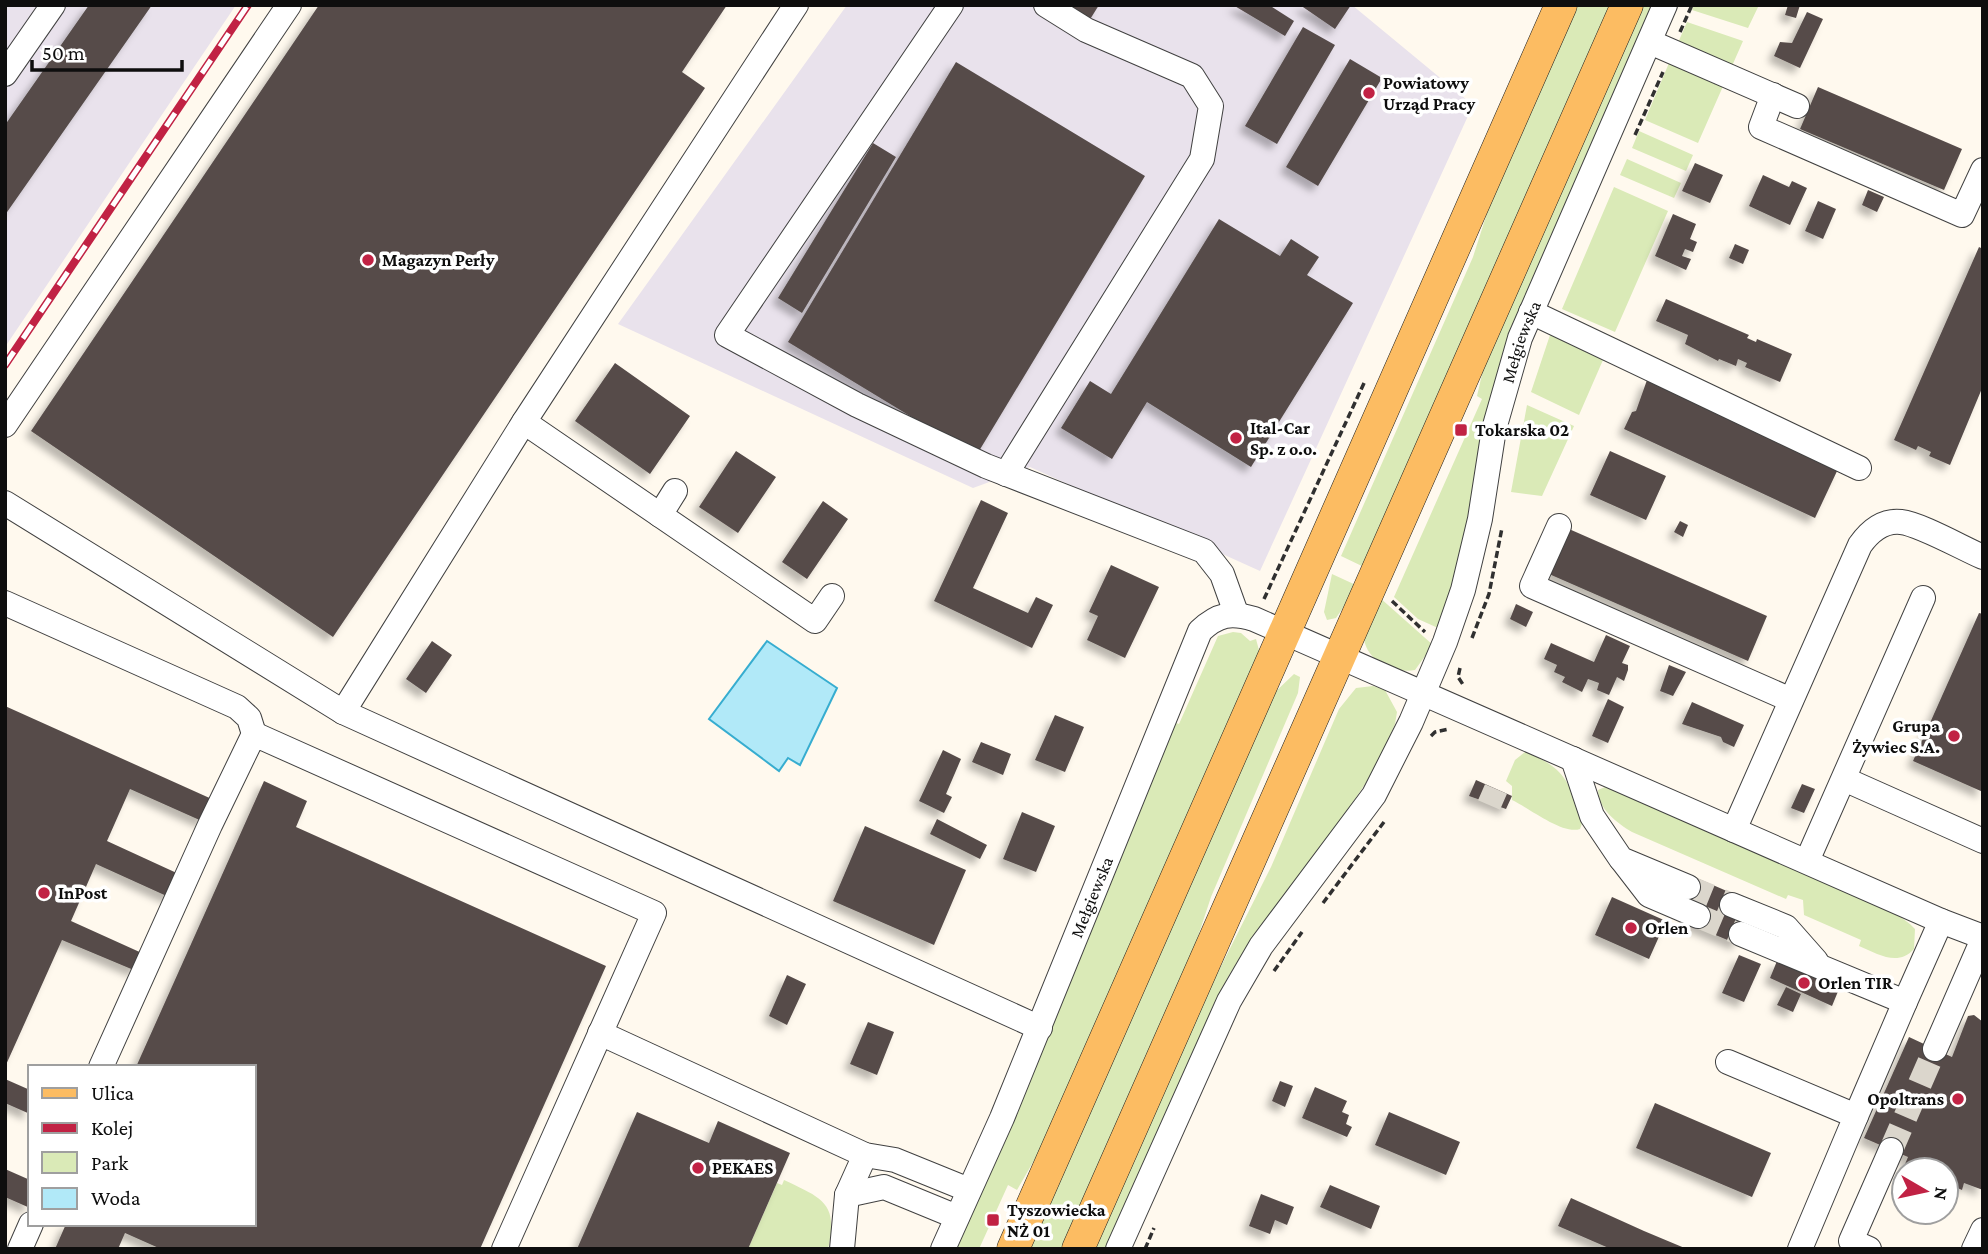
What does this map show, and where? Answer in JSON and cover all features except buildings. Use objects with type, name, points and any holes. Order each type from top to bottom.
[{"type":"main road","points":[[1013,1249],[1561,5]]},
{"type":"main road","name":"Mełgiewska","points":[[1079,1249],[1627,5]]},
{"type":"street","points":[[5,74],[53,5]]},
{"type":"street","points":[[5,425],[289,5]]},
{"type":"street","points":[[343,712],[524,422],[796,5]]},
{"type":"street","points":[[951,5],[727,335],[857,405],[1006,474],[1204,551],[1222,574],[1236,613],[1983,938],[1936,1049]]},
{"type":"street","points":[[1006,474],[1202,159],[1212,106],[1192,76],[1086,30],[1046,5]]},
{"type":"street","name":"Mełgiewska","points":[[1118,1249],[1229,1001],[1261,946],[1374,795],[1423,694],[1463,590],[1480,519],[1499,409],[1512,361],[1665,5]]},
{"type":"street","points":[[1650,42],[1797,106]]},
{"type":"street","points":[[1773,95],[1761,127],[1962,215],[1983,170]]},
{"type":"street","points":[[1531,312],[1859,468]]},
{"type":"street","points":[[524,422],[815,621],[832,596]]},
{"type":"street","points":[[660,515],[675,491]]},
{"type":"street","points":[[5,503],[343,712],[1040,1028]]},
{"type":"street","points":[[1734,830],[1860,545],[1869,533],[1881,525],[1902,522],[1983,557]]},
{"type":"street","points":[[1559,526],[1532,586],[1791,700]]},
{"type":"street","points":[[1807,862],[1923,598]]},
{"type":"street","points":[[5,603],[237,707],[249,718],[254,734],[102,1065]]},
{"type":"street","name":"Mełgiewska","points":[[943,1249],[1040,1028],[1200,631],[1220,616],[1236,613]]},
{"type":"street","points":[[254,734],[654,913],[504,1249]]},
{"type":"street","points":[[1573,759],[1592,816],[1649,895],[1698,916]]},
{"type":"street","points":[[1844,779],[1983,841]]},
{"type":"street","points":[[1621,859],[1688,887]]},
{"type":"street","points":[[1732,905],[1786,927],[1821,967]]},
{"type":"street","points":[[1800,1249],[1941,921]]},
{"type":"street","points":[[1741,934],[1905,1002]]},
{"type":"street","points":[[600,1033],[865,1155],[895,1160],[969,1190]]},
{"type":"street","points":[[1728,1062],[1856,1116]]},
{"type":"street","points":[[1869,1249],[1851,1241],[1891,1150]]},
{"type":"street","points":[[842,1249],[847,1195],[865,1155]]},
{"type":"street","points":[[847,1195],[884,1187],[957,1217]]},
{"type":"street","points":[[20,1249],[30,1226]]},
{"type":"street","points":[[1974,1249],[1983,1230]]},
{"type":"shaded area","points":[[5,5],[236,5],[5,347]]},
{"type":"shaded area","points":[[847,5],[1352,5],[1473,105],[1260,571],[1030,467],[973,488],[618,324]]},
{"type":"green space","points":[[1573,5],[1613,5],[1366,568],[1341,556],[1473,257],[1498,179]]},
{"type":"green space","points":[[1638,5],[1653,5],[1510,336],[1479,445],[1469,520],[1447,608],[1438,628],[1418,619],[1394,597],[1482,399],[1477,396],[1489,344]]},
{"type":"green space","points":[[1694,5],[1759,5],[1748,28],[1692,10]]},
{"type":"green space","points":[[1687,22],[1743,41],[1732,66],[1677,45]]},
{"type":"green space","points":[[1669,63],[1724,84],[1698,143],[1645,120]]},
{"type":"green space","points":[[1639,131],[1693,155],[1686,171],[1632,148]]},
{"type":"green space","points":[[1627,159],[1681,183],[1674,198],[1620,175]]},
{"type":"green space","points":[[1614,187],[1668,211],[1615,332],[1562,309]]},
{"type":"green space","points":[[1550,335],[1603,360],[1579,415],[1531,392]]},
{"type":"green space","points":[[1527,405],[1574,426],[1542,496],[1511,492]]},
{"type":"green space","points":[[1332,574],[1358,586],[1336,618],[1327,620],[1324,612]]},
{"type":"green space","points":[[1379,597],[1433,645],[1415,670],[1389,667],[1380,663],[1368,650],[1365,628]]},
{"type":"green space","points":[[1241,633],[1250,641],[1256,639],[1260,654],[1063,1110],[1017,1190],[1008,1185],[979,1249],[954,1249],[1173,722],[1179,724],[1218,636]]},
{"type":"green space","points":[[1294,674],[1300,677],[1298,693],[1211,897],[1177,1000],[1066,1249],[1026,1249],[1271,696]]},
{"type":"green space","points":[[1373,686],[1385,690],[1397,712],[1395,724],[1375,769],[1329,838],[1255,933],[1228,977],[1105,1249],[1093,1249],[1206,996],[1271,867],[1339,709],[1356,688]]},
{"type":"green space","points":[[1525,752],[1549,764],[1564,778],[1583,821],[1580,829],[1555,825],[1512,800],[1512,786],[1506,781],[1515,760]]},
{"type":"green space","points":[[1605,787],[1894,913],[1915,929],[1914,949],[1895,958],[1873,952],[1859,946],[1861,940],[1804,915],[1803,900],[1788,895],[1786,899],[1632,832],[1615,820],[1601,803],[1598,790]]},
{"type":"green space","points":[[784,1180],[824,1204],[831,1221],[828,1249],[748,1249],[777,1183],[782,1185]]},
{"type":"water","points":[[767,641],[837,688],[800,765],[788,758],[779,771],[709,719]]},
{"type":"tunnel","points":[[1489,805],[1496,789]]},
{"type":"tunnel","points":[[1688,887],[1732,905]]},
{"type":"tunnel","points":[[1698,916],[1741,934]]},
{"type":"tunnel","points":[[1891,1150],[1935,1049]]},
{"type":"railway","points":[[5,365],[248,5]]},
{"type":"place","name":"Powiatowy Urząd Pracy","points":[[1369,93]]},
{"type":"place","name":"Magazyn Perły","points":[[368,260]]},
{"type":"place","name":"Tokarska 02","points":[[1461,430]]},
{"type":"place","name":"Ital-Car Sp. z o.o.","points":[[1236,438]]},
{"type":"place","name":"Grupa Żywiec S.A.","points":[[1954,736]]},
{"type":"place","name":"InPost","points":[[44,893]]},
{"type":"place","name":"Orlen","points":[[1631,928]]},
{"type":"place","name":"Orlen TIR","points":[[1804,983]]},
{"type":"place","name":"Opoltrans","points":[[1958,1099]]},
{"type":"place","name":"PEKAES","points":[[698,1168]]},
{"type":"place","name":"Tyszowiecka NŻ 01","points":[[993,1220]]}]
